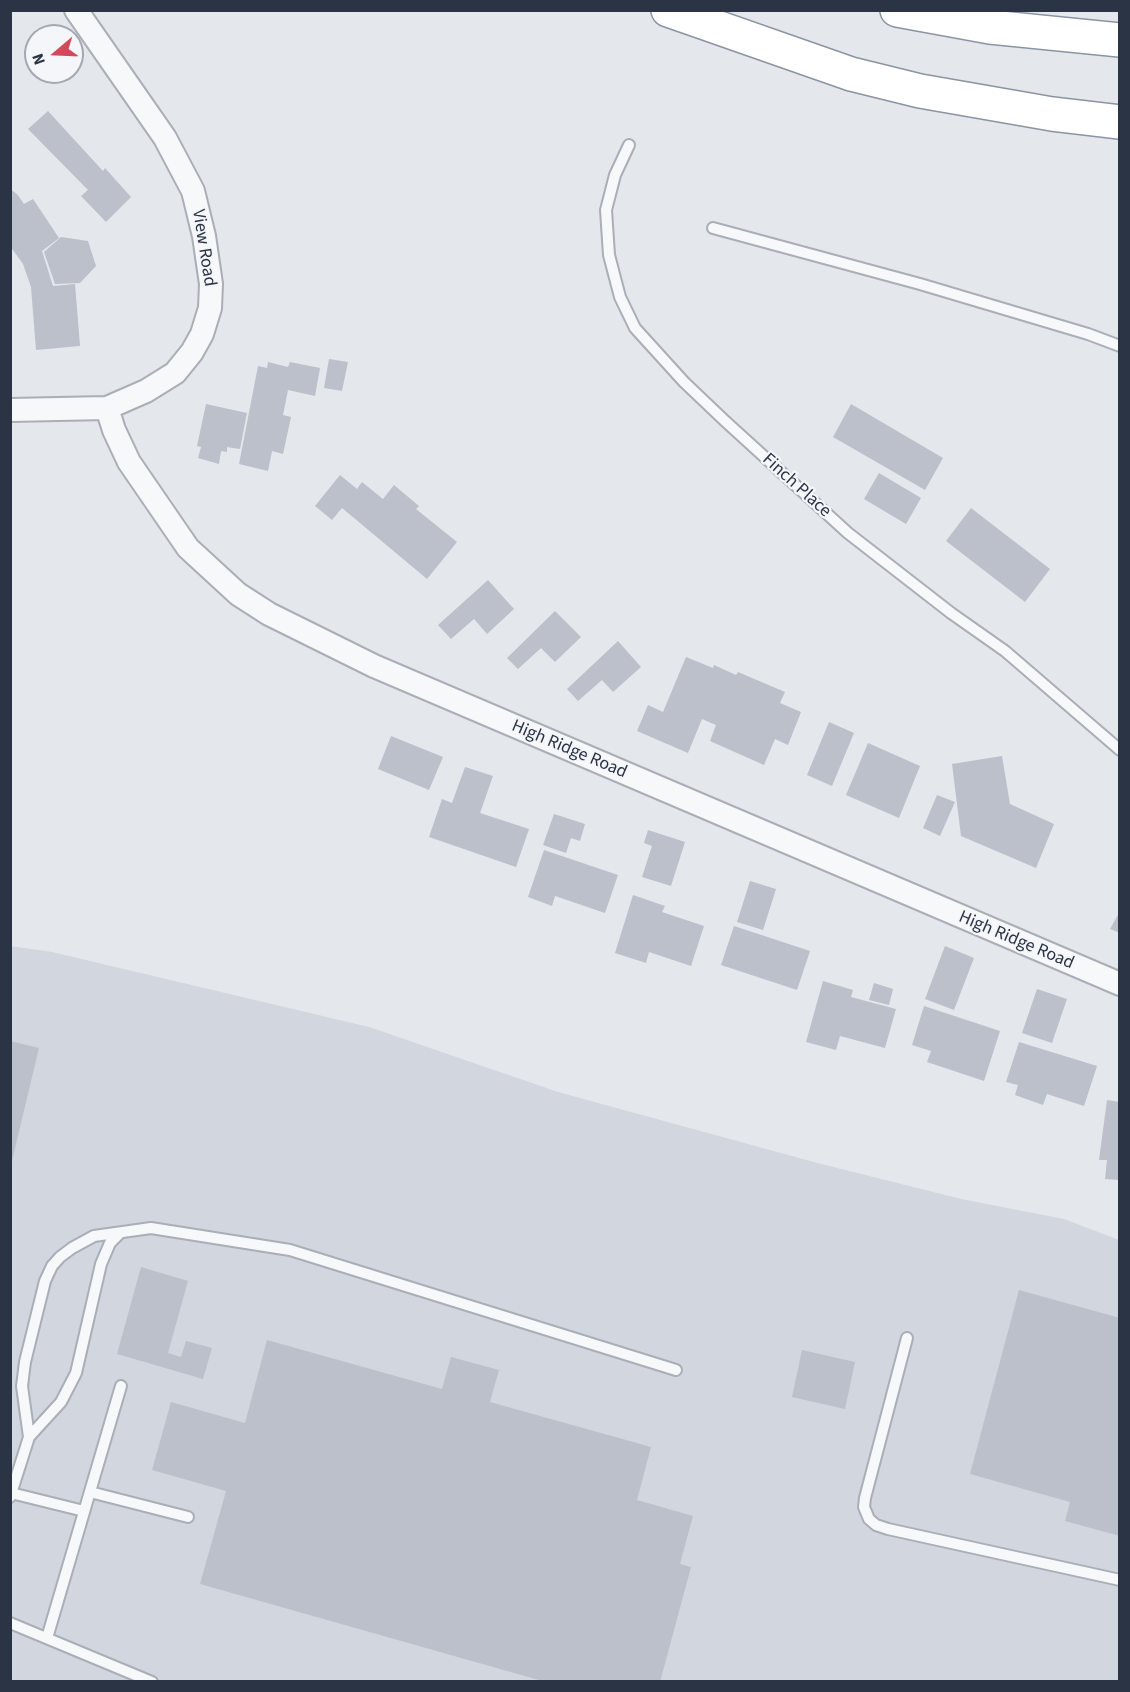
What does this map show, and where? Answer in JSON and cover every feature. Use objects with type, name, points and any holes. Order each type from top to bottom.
[{"type":"highway","points":[[668,10],[752,41],[874,80],[920,91],[1052,114],[1119,122]]},
{"type":"highway","points":[[897,10],[990,27],[1119,40]]},
{"type":"street","name":"View Road","points":[[10,410],[107,408],[146,391],[175,374],[192,352],[202,334],[210,308],[211,284],[204,236],[193,191],[165,138],[76,10]]},
{"type":"street","name":"High Ridge Road","points":[[107,408],[114,430],[129,462],[188,548],[238,594],[269,614],[385,670],[1119,984]]},
{"type":"lane","name":"Finch Place","points":[[629,145],[615,175],[606,210],[609,255],[620,297],[635,328],[684,382],[848,533],[951,613],[1005,651],[1119,750]]},
{"type":"lane","points":[[713,228],[920,284],[1088,334],[1119,346]]},
{"type":"lane","points":[[84,1510],[11,1495],[29,1437],[22,1386],[25,1362],[45,1281],[60,1257],[94,1236],[150,1228],[290,1250],[676,1370]]},
{"type":"lane","points":[[29,1437],[61,1402],[76,1373],[101,1264],[110,1243],[120,1233]]},
{"type":"lane","points":[[907,1338],[865,1498],[864,1507],[869,1519],[876,1525],[888,1529],[1119,1580]]},
{"type":"lane","points":[[46,1638],[121,1386]]},
{"type":"lane","points":[[90,1492],[188,1517]]},
{"type":"lane","points":[[10,1623],[152,1682]]},
{"type":"shaded area","points":[[10,946],[52,952],[369,1027],[558,1092],[821,1164],[961,1199],[1064,1219],[1119,1240],[1119,1681],[11,1681]]},
{"type":"building","points":[[48,111],[103,171],[105,168],[131,197],[106,222],[81,196],[88,190],[28,129]]},
{"type":"building","points":[[10,189],[24,204],[33,199],[59,238],[42,251],[53,286],[75,284],[80,346],[36,350],[31,287],[23,264],[10,246]]},
{"type":"building","points":[[61,237],[88,241],[96,266],[80,283],[55,284],[44,252]]},
{"type":"building","points":[[329,359],[348,362],[342,391],[324,388]]},
{"type":"building","points":[[268,362],[288,367],[290,362],[320,368],[315,396],[288,390],[283,415],[291,417],[283,454],[272,451],[268,471],[239,464],[258,366],[267,368]]},
{"type":"building","points":[[206,404],[247,413],[240,449],[227,447],[227,452],[221,451],[219,464],[198,458],[201,447],[197,446]]},
{"type":"building","points":[[851,404],[943,458],[925,490],[833,437]]},
{"type":"building","points":[[879,473],[921,498],[906,524],[864,499]]},
{"type":"building","points":[[340,475],[357,489],[362,482],[383,499],[394,485],[419,506],[416,509],[457,542],[427,579],[342,508],[332,520],[315,506]]},
{"type":"building","points":[[971,508],[1050,569],[1025,602],[946,541]]},
{"type":"building","points":[[488,580],[514,609],[487,634],[474,619],[451,639],[438,625]]},
{"type":"building","points":[[555,611],[581,637],[555,662],[541,648],[518,669],[507,658]]},
{"type":"building","points":[[618,641],[641,667],[613,692],[602,680],[578,701],[567,689]]},
{"type":"building","points":[[686,657],[713,668],[714,665],[736,675],[738,672],[785,692],[780,703],[801,712],[788,745],[775,739],[764,765],[710,741],[716,725],[702,719],[688,753],[637,731],[648,705],[663,712]]},
{"type":"building","points":[[829,722],[854,733],[832,786],[807,775]]},
{"type":"building","points":[[391,736],[443,757],[429,790],[378,769]]},
{"type":"building","points":[[868,743],[920,766],[899,818],[846,795]]},
{"type":"building","points":[[1002,756],[1010,804],[1054,824],[1036,868],[961,836],[952,764]]},
{"type":"building","points":[[465,767],[493,776],[480,813],[529,829],[516,867],[429,837],[442,799],[452,803]]},
{"type":"building","points":[[937,795],[955,802],[940,836],[923,828]]},
{"type":"building","points":[[554,814],[585,824],[580,841],[571,838],[566,853],[543,845]]},
{"type":"building","points":[[648,830],[685,842],[671,886],[642,877],[652,846],[644,843]]},
{"type":"building","points":[[544,850],[618,875],[605,913],[555,896],[552,906],[528,897]]},
{"type":"building","points":[[750,881],[776,889],[763,930],[737,922]]},
{"type":"building","points":[[633,895],[665,906],[662,912],[704,926],[691,966],[649,952],[646,963],[615,953]]},
{"type":"building","points":[[1120,911],[1120,933],[1110,929]]},
{"type":"building","points":[[734,926],[810,951],[797,990],[721,965]]},
{"type":"building","points":[[945,946],[974,958],[954,1010],[925,999]]},
{"type":"building","points":[[823,981],[853,990],[851,997],[896,1009],[885,1048],[840,1036],[836,1050],[806,1042]]},
{"type":"building","points":[[874,983],[893,989],[889,1005],[869,1000]]},
{"type":"building","points":[[1037,989],[1067,999],[1052,1043],[1022,1033]]},
{"type":"building","points":[[924,1006],[1000,1031],[984,1081],[927,1062],[931,1051],[912,1045]]},
{"type":"building","points":[[10,1041],[39,1048],[11,1165],[10,1165]]},
{"type":"building","points":[[1019,1042],[1097,1066],[1084,1106],[1047,1094],[1043,1105],[1015,1095],[1018,1085],[1006,1082]]},
{"type":"building","points":[[1107,1100],[1120,1102],[1120,1180],[1105,1179],[1107,1160],[1099,1160]]},
{"type":"building","points":[[141,1267],[188,1281],[168,1353],[181,1357],[186,1341],[212,1348],[203,1379],[117,1354]]},
{"type":"building","points":[[1019,1290],[1120,1318],[1120,1536],[1065,1521],[1070,1502],[970,1474]]},
{"type":"building","points":[[267,1340],[442,1389],[451,1357],[499,1370],[490,1402],[651,1447],[637,1500],[693,1516],[680,1564],[691,1567],[660,1682],[546,1682],[200,1584],[226,1491],[152,1470],[171,1402],[245,1423]]},
{"type":"building","points":[[802,1350],[855,1362],[845,1409],[792,1397]]}]
